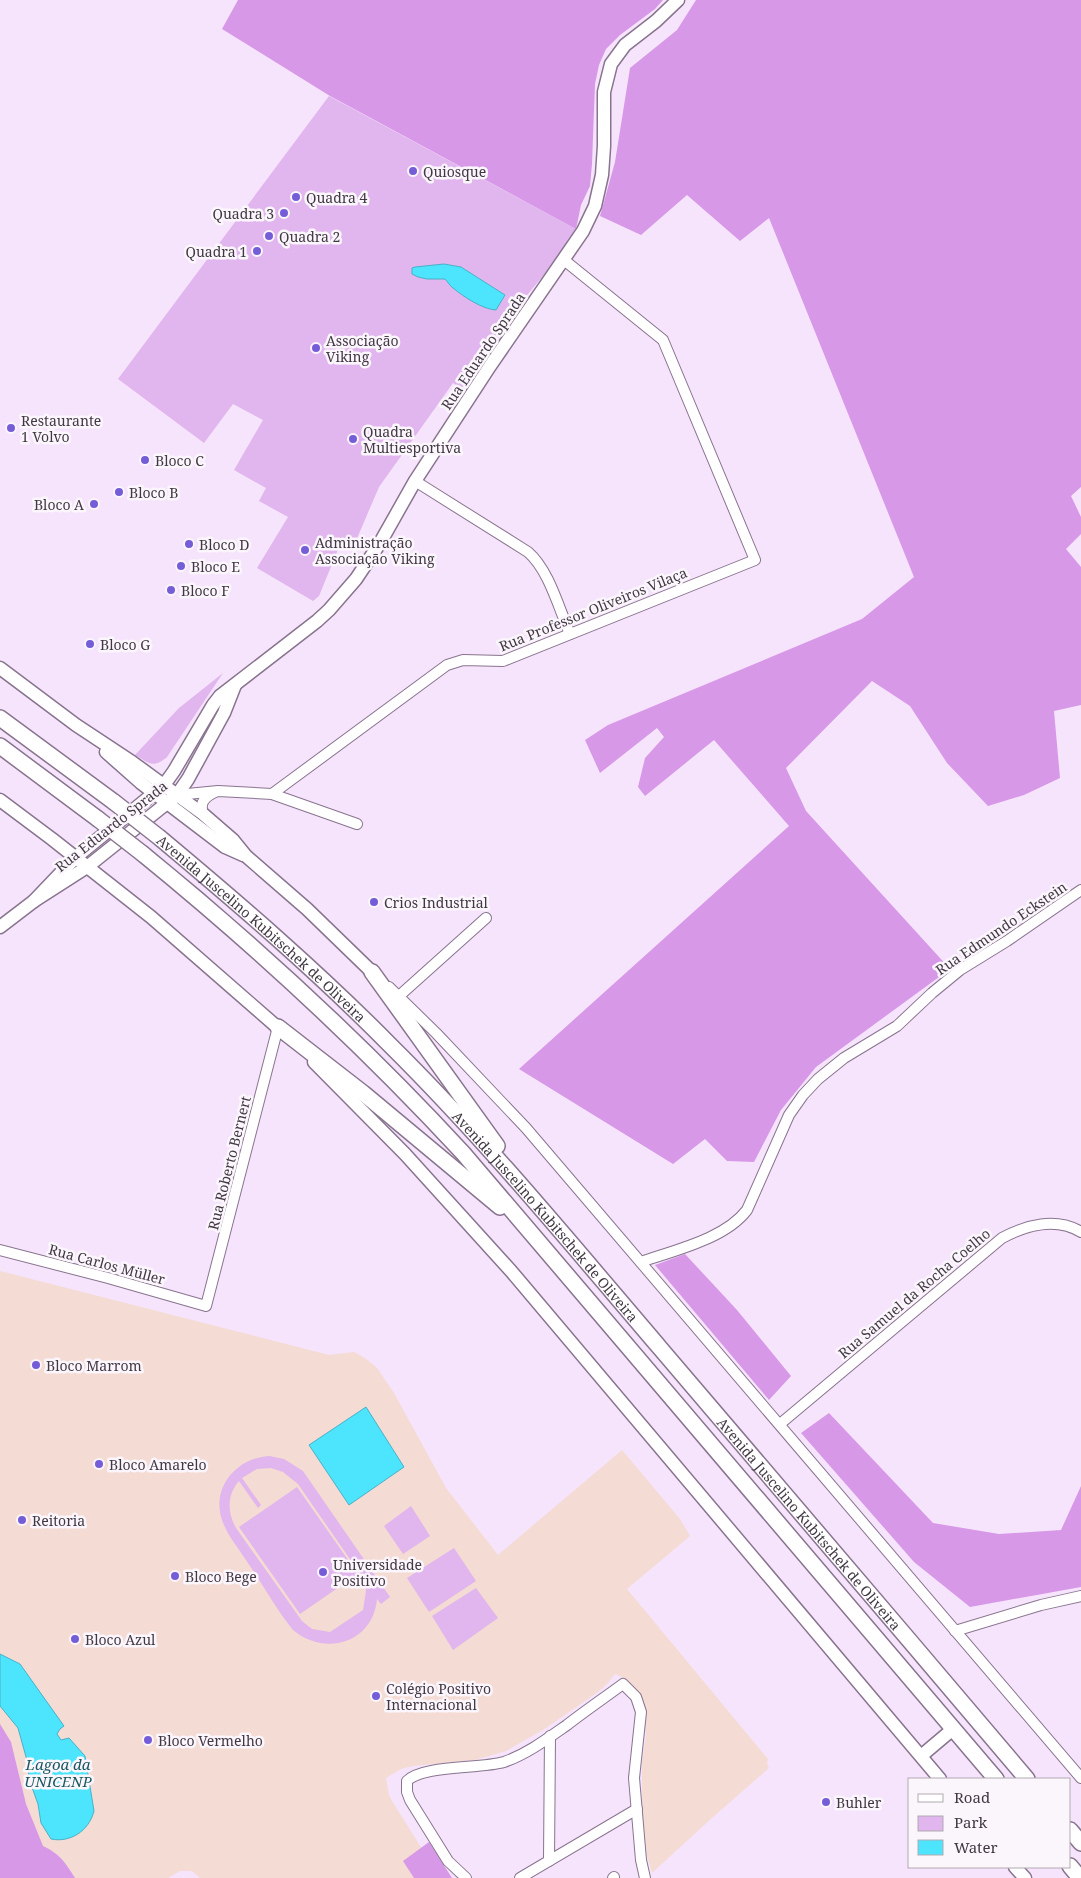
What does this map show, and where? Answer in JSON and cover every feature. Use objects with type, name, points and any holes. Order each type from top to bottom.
[{"type":"highway","name":"Avenida Juscelino Kubitschek de Oliveira","points":[[0,718],[160,838],[282,943],[390,1044],[492,1153],[1026,1778]]},
{"type":"highway","name":"Avenida Juscelino Kubitschek de Oliveira","points":[[0,746],[143,854],[246,942],[376,1063],[458,1147],[995,1778]]},
{"type":"highway","points":[[372,972],[494,1142],[596,1273]]},
{"type":"highway","points":[[278,1027],[363,1093],[533,1234]]},
{"type":"highway","points":[[1071,1831],[1081,1843]]},
{"type":"highway","points":[[1071,1867],[1080,1878]]},
{"type":"main road","name":"Rua Eduardo Sprada","points":[[34,901],[76,857],[159,789],[174,771],[220,696],[317,621],[330,610],[351,586],[380,543],[415,481],[490,366],[583,231],[594,206],[604,159],[604,92],[611,64],[625,44],[656,22],[678,0]]},
{"type":"main road","points":[[0,668],[76,725],[132,762],[159,789],[225,847],[246,856]]},
{"type":"main road","name":"Rua Eduardo Sprada","points":[[0,927],[34,901],[87,867],[172,799],[188,779],[224,713],[236,683]]},
{"type":"main road","points":[[172,799],[202,814],[233,840],[246,856],[308,909],[372,972]]},
{"type":"main road","points":[[0,800],[76,857],[176,938],[278,1027],[405,1154],[507,1267],[939,1778]]},
{"type":"main road","points":[[52,839],[61,860],[57,877]]},
{"type":"main road","points":[[921,1756],[953,1729]]},
{"type":"main road","points":[[1016,1868],[1025,1878]]},
{"type":"street","name":"Rua Professor Oliveiros Vilaça","points":[[272,794],[439,669],[463,660],[503,661],[755,560],[663,340],[564,260]]},
{"type":"street","points":[[415,481],[534,557],[544,572],[570,634]]},
{"type":"street","points":[[202,814],[201,806],[203,801],[207,796],[218,791]]},
{"type":"street","points":[[172,799],[218,791],[272,794],[357,824]]},
{"type":"street","name":"Rua Edmundo Eckstein","points":[[641,1262],[714,1235],[739,1220],[746,1210],[789,1115],[803,1095],[818,1079],[844,1058],[897,1026],[950,978],[1081,890]]},
{"type":"street","points":[[399,996],[486,918]]},
{"type":"street","points":[[372,972],[448,1044],[521,1122],[1081,1778]]},
{"type":"street","name":"Rua Roberto Bernert","points":[[206,1306],[278,1027]]},
{"type":"street","name":"Rua Samuel da Rocha Coelho","points":[[780,1424],[1002,1238],[1016,1230],[1048,1224],[1065,1225],[1081,1232]]},
{"type":"street","name":"Rua Carlos Müller","points":[[0,1250],[206,1306]]},
{"type":"street","points":[[955,1631],[1041,1605],[1081,1596]]},
{"type":"street","points":[[466,1878],[448,1861],[415,1808],[407,1792],[407,1781],[416,1774],[426,1772],[479,1767],[504,1762],[526,1752],[623,1684],[636,1697],[641,1712],[642,1721],[634,1775],[642,1860],[646,1878]]},
{"type":"street","points":[[549,1861],[550,1736]]},
{"type":"street","points":[[520,1878],[637,1809]]},
{"type":"shaded area","points":[[238,0],[663,0],[655,9],[620,35],[606,49],[599,65],[595,84],[590,186],[581,205],[576,229],[330,96],[222,29]]},
{"type":"shaded area","points":[[696,0],[1081,0],[1081,487],[1071,496],[1081,517],[1081,534],[1066,549],[1081,567],[1081,705],[1054,711],[1060,778],[1024,795],[988,806],[947,763],[910,706],[872,681],[786,768],[806,811],[950,969],[816,1067],[781,1110],[754,1162],[727,1161],[705,1139],[673,1164],[519,1069],[789,826],[714,740],[645,796],[638,787],[645,758],[664,737],[657,728],[600,773],[585,740],[608,725],[862,619],[914,577],[769,218],[740,241],[687,195],[641,235],[600,216],[615,162],[630,68],[677,30]]},
{"type":"shaded area","points":[[685,1254],[737,1310],[791,1376],[769,1400],[655,1265]]},
{"type":"shaded area","name":"Universidade Positivo","points":[[0,1271],[329,1355],[354,1352],[365,1358],[377,1368],[394,1393],[446,1488],[498,1555],[622,1450],[680,1519],[690,1536],[627,1589],[768,1759],[769,1768],[652,1873],[647,1856],[642,1814],[642,1763],[646,1734],[644,1716],[630,1684],[624,1678],[615,1674],[598,1692],[543,1730],[506,1751],[475,1760],[413,1766],[401,1769],[386,1778],[392,1801],[429,1860],[444,1878],[200,1878],[192,1871],[180,1871],[168,1878],[0,1878]]},
{"type":"shaded area","points":[[829,1413],[933,1523],[999,1534],[1061,1530],[1081,1486],[1081,1587],[970,1607],[914,1562],[801,1433]]},
{"type":"shaded area","points":[[0,1724],[11,1742],[26,1804],[43,1846],[62,1859],[75,1878],[0,1878]]},
{"type":"shaded area","points":[[429,1842],[452,1878],[414,1878],[403,1861]]},
{"type":"green space","name":"Associação Viking","points":[[329,96],[576,229],[557,259],[523,300],[463,390],[453,383],[379,487],[355,543],[341,542],[319,596],[313,601],[257,568],[288,517],[259,501],[266,488],[234,470],[263,420],[233,404],[204,443],[118,379]]},
{"type":"green space","points":[[223,673],[167,757],[158,763],[151,764],[135,755],[179,708]]},
{"type":"green space","points":[[269,1456],[284,1459],[303,1471],[390,1597],[381,1604],[377,1599],[374,1614],[367,1626],[357,1635],[346,1641],[333,1644],[319,1643],[293,1630],[227,1531],[222,1520],[220,1508],[220,1496],[224,1486],[229,1476],[237,1468],[257,1458]],"holes":[[[271,1468],[283,1472],[298,1484],[363,1578],[366,1591],[363,1610],[330,1632],[312,1629],[302,1621],[236,1528],[231,1516],[230,1498],[239,1481],[258,1508],[261,1505],[242,1478],[257,1469]]]},
{"type":"green space","points":[[297,1487],[358,1574],[300,1614],[239,1527]]},
{"type":"green space","points":[[411,1506],[430,1536],[403,1554],[384,1526]]},
{"type":"green space","points":[[454,1548],[476,1581],[429,1612],[407,1578]]},
{"type":"green space","points":[[476,1588],[498,1618],[453,1650],[432,1616]]},
{"type":"water","points":[[444,264],[461,267],[505,295],[496,310],[479,305],[468,299],[445,279],[427,279],[412,274],[412,268],[415,267]]},
{"type":"water","points":[[366,1407],[404,1467],[349,1505],[309,1445]]},
{"type":"water","name":"Lagoa da UNICENP","points":[[0,1654],[20,1664],[64,1726],[57,1734],[61,1740],[69,1738],[85,1756],[94,1811],[83,1830],[72,1837],[58,1840],[51,1839],[41,1823],[38,1804],[29,1779],[28,1764],[18,1728],[0,1706]]},
{"type":"place","name":"Quiosque","points":[[413,171]]},
{"type":"place","name":"Quadra 4","points":[[296,197]]},
{"type":"place","name":"Quadra 3","points":[[284,213]]},
{"type":"place","name":"Quadra 2","points":[[269,236]]},
{"type":"place","name":"Quadra 1","points":[[257,251]]},
{"type":"place","name":"Associação Viking","points":[[316,348]]},
{"type":"place","name":"Restaurante 1 Volvo","points":[[11,428]]},
{"type":"place","name":"Quadra Multiesportiva","points":[[353,439]]},
{"type":"place","name":"Bloco C","points":[[145,460]]},
{"type":"place","name":"Bloco B","points":[[119,492]]},
{"type":"place","name":"Bloco A","points":[[94,504]]},
{"type":"place","name":"Bloco D","points":[[189,544]]},
{"type":"place","name":"Administração Associação Viking","points":[[305,550]]},
{"type":"place","name":"Bloco E","points":[[181,566]]},
{"type":"place","name":"Bloco F","points":[[171,590]]},
{"type":"place","name":"Bloco G","points":[[90,644]]},
{"type":"place","name":"Crios Industrial","points":[[374,902]]},
{"type":"place","name":"Bloco Marrom","points":[[36,1365]]},
{"type":"place","name":"Bloco Amarelo","points":[[99,1464]]},
{"type":"place","name":"Reitoria","points":[[22,1520]]},
{"type":"place","name":"Universidade Positivo","points":[[323,1572]]},
{"type":"place","name":"Bloco Bege","points":[[175,1576]]},
{"type":"place","name":"Bloco Azul","points":[[75,1639]]},
{"type":"place","name":"Colégio Positivo Internacional","points":[[376,1696]]},
{"type":"place","name":"Bloco Vermelho","points":[[148,1740]]},
{"type":"place","name":"Buhler","points":[[826,1802]]}]
